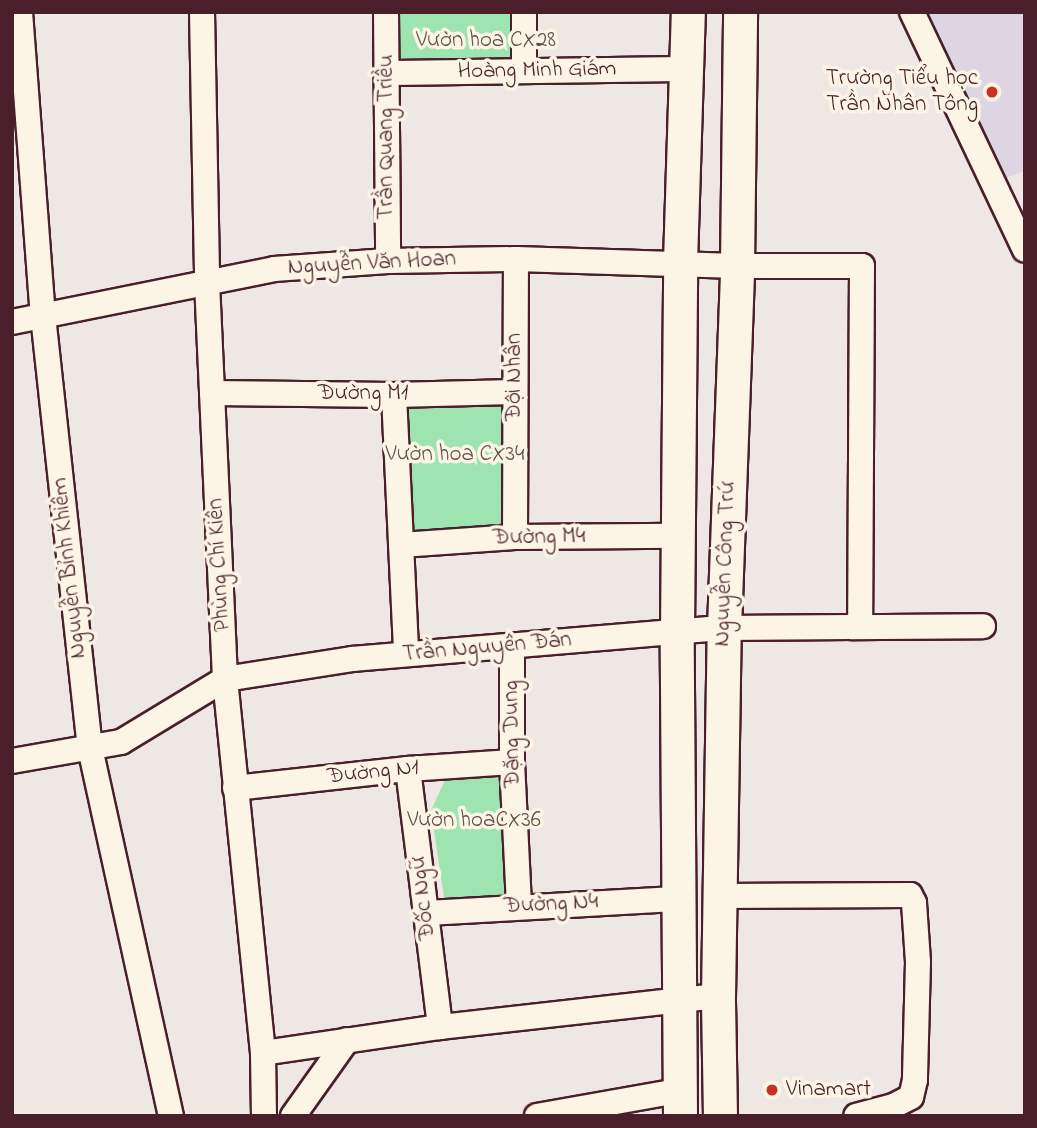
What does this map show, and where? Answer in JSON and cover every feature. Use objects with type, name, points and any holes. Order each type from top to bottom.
[{"type":"street","name":"Nguyễn Bỉnh Khiêm","points":[[20,12],[43,316],[90,748],[171,1116]]},
{"type":"street","name":"Phùng Chí Kiên","points":[[202,12],[207,282],[225,679],[263,1053],[264,1116]]},
{"type":"street","name":"Trần Quang Triều","points":[[386,12],[388,261]]},
{"type":"street","points":[[524,12],[524,70]]},
{"type":"street","name":"Nguyễn Công Trứ","points":[[679,1103],[677,632],[680,262],[688,12]]},
{"type":"street","name":"Nguyễn Công Trứ","points":[[720,1116],[719,896],[724,628],[737,266],[740,12]]},
{"type":"street","points":[[912,12],[1025,250]]},
{"type":"street","name":"Hoàng Minh Giám","points":[[387,73],[687,69]]},
{"type":"street","name":"Nguyễn Văn Hoan","points":[[12,322],[274,269],[388,261],[516,259],[680,262],[737,266],[862,265],[860,627]]},
{"type":"street","name":"Đội Nhân","points":[[515,537],[516,259]]},
{"type":"street","name":"Đường M1","points":[[212,393],[394,395],[514,392]]},
{"type":"street","points":[[394,395],[406,654]]},
{"type":"street","name":"Đường M4","points":[[401,545],[515,537],[678,536]]},
{"type":"street","name":"Trần Nguyên Đán","points":[[12,761],[121,742],[225,679],[352,659],[724,628],[983,626]]},
{"type":"street","name":"Đặng Dung","points":[[512,646],[512,762],[519,907]]},
{"type":"street","name":"Đường N1","points":[[235,788],[408,769],[512,762]]},
{"type":"street","name":"Đốc Ngữ","points":[[408,769],[440,1027]]},
{"type":"street","points":[[719,896],[910,895],[914,903],[918,962],[915,1080],[911,1097],[893,1106],[856,1116]]},
{"type":"street","name":"Đường N4","points":[[426,913],[677,899]]},
{"type":"street","points":[[263,1053],[440,1027],[718,996]]},
{"type":"street","points":[[293,1116],[347,1040]]},
{"type":"street","points":[[537,1116],[679,1103]]},
{"type":"shaded area","name":"Trường Tiểu học Trần Nhân Tông","points":[[924,12],[1025,12],[1025,171],[999,180]]},
{"type":"green space","name":"Vườn hoa CX28","points":[[386,12],[524,12],[524,73],[386,73]]},
{"type":"green space","name":"Vườn hoa CX34","points":[[502,406],[502,531],[427,538],[413,528],[406,409]]},
{"type":"green space","name":"Vườn hoaCX36","points":[[512,762],[519,907],[446,910],[431,811],[445,780]]},
{"type":"place","name":"Trường Tiểu học Trần Nhân Tông","points":[[992,92]]},
{"type":"place","name":"Vinamart","points":[[772,1090]]}]
